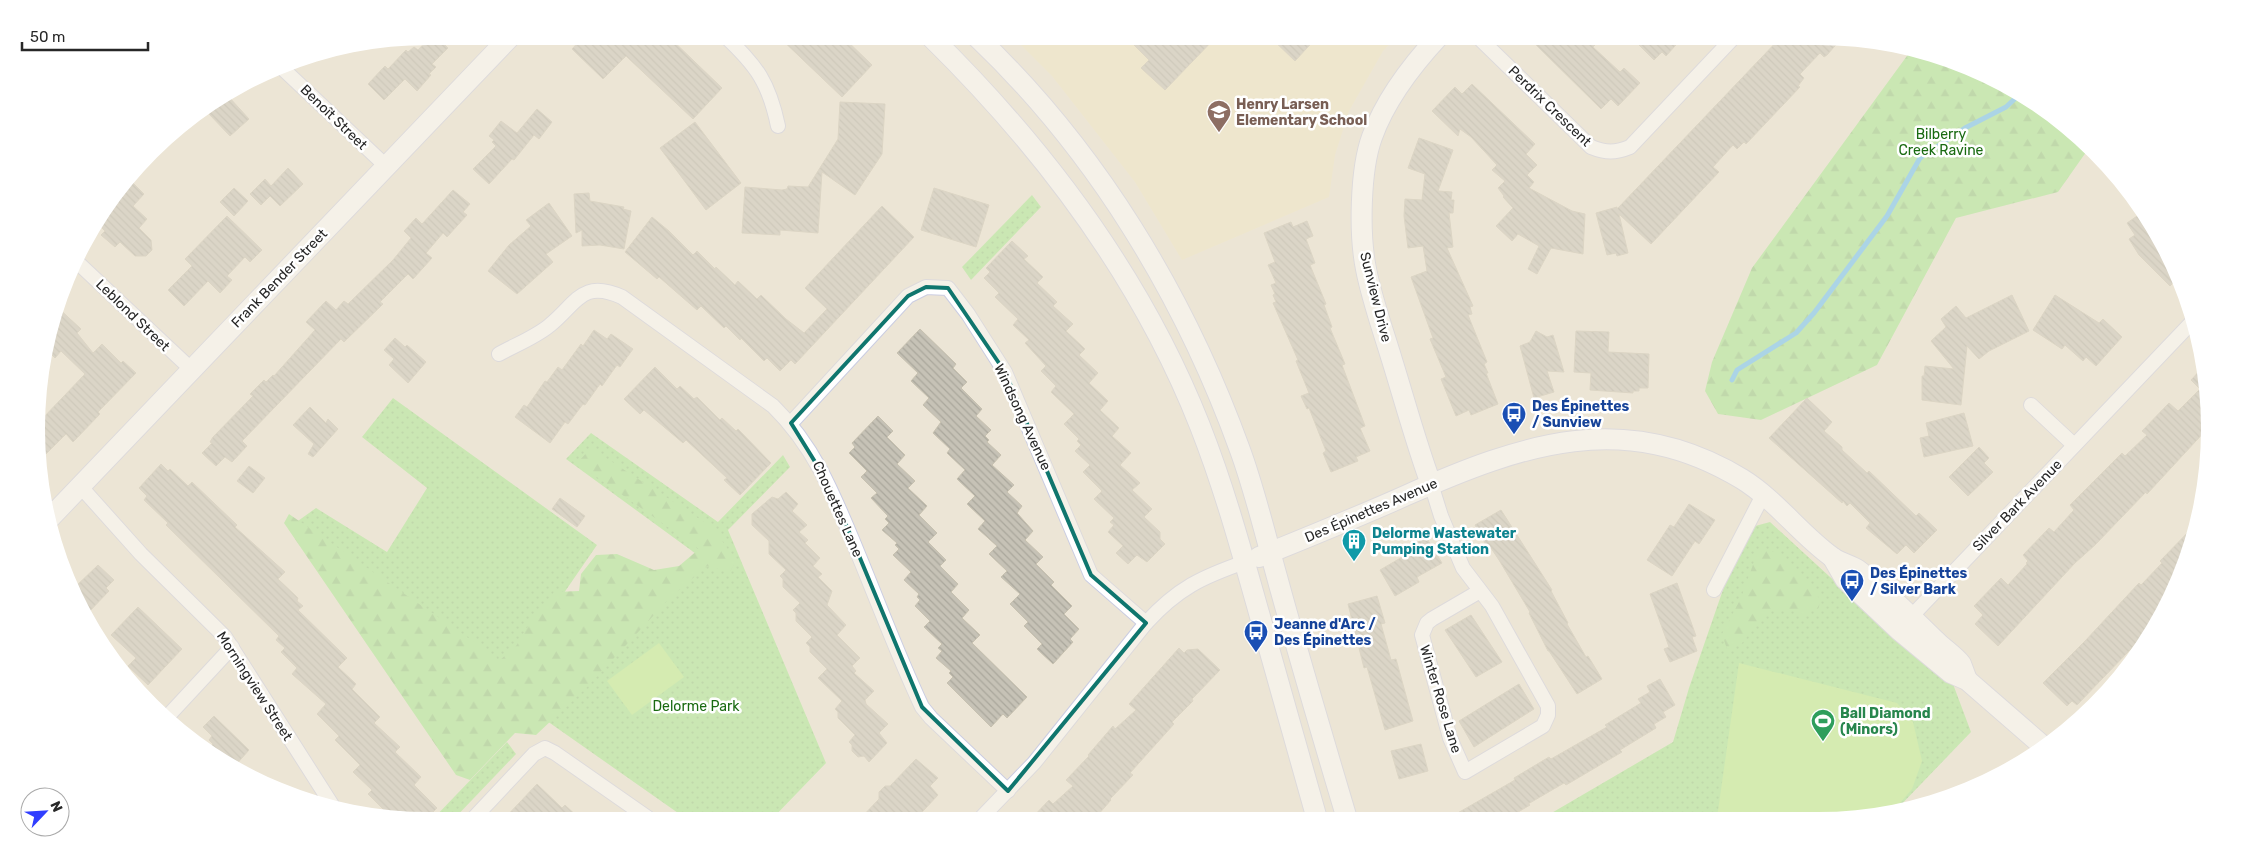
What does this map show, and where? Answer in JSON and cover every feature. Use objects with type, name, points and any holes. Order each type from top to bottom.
[{"type":"street","name":"Frank Bender Street","points":[[54,513],[387,168],[503,45]]},
{"type":"street","points":[[734,45],[760,72],[772,98],[778,126]]},
{"type":"street","points":[[939,45],[975,81],[1046,161],[1103,241],[1132,288],[1184,388],[1224,491],[1315,812]]},
{"type":"street","points":[[985,45],[1025,87],[1064,132],[1108,190],[1154,264],[1197,344],[1241,452],[1345,812]]},
{"type":"street","name":"Sunview Drive","points":[[1431,45],[1416,61],[1379,120],[1372,138],[1361,213],[1363,252],[1373,296],[1431,484]]},
{"type":"street","name":"Perdrix Crescent","points":[[1487,45],[1592,147],[1604,153],[1617,152],[1630,147],[1726,45]]},
{"type":"street","name":"Benoît Street","points":[[286,72],[387,168]]},
{"type":"street","name":"Leblond Street","points":[[82,266],[191,370]]},
{"type":"street","name":"Windsong Avenue","points":[[791,424],[908,296],[926,287],[948,288],[968,314],[1005,372],[1091,575],[1146,622]]},
{"type":"street","name":"Chouettes Lane","points":[[499,354],[550,326],[578,297],[593,290],[609,291],[622,297],[757,395],[791,424],[807,444],[830,486],[922,707],[931,718],[1008,791]]},
{"type":"street","name":"Silver Bark Avenue","points":[[1905,623],[2187,327]]},
{"type":"street","points":[[2031,405],[2074,445]]},
{"type":"street","name":"Des Épinettes Avenue","points":[[988,812],[1034,763],[1146,622],[1165,602],[1188,586],[1204,577],[1271,552],[1431,484],[1515,453],[1545,444],[1596,438],[1644,442],[1673,448],[1711,462],[1744,480],[1833,558],[1845,579],[1905,623],[1951,673],[1967,680],[2038,742]]},
{"type":"street","name":"Winter Rose Lane","points":[[1431,484],[1441,516],[1463,568],[1492,606],[1548,706],[1548,715],[1543,726],[1465,772],[1450,738],[1422,635],[1427,623],[1432,619],[1480,591]]},
{"type":"street","name":"Morningview Street","points":[[81,486],[141,554],[217,627],[328,799]]},
{"type":"street","points":[[1714,590],[1763,495]]},
{"type":"street","points":[[171,713],[232,648]]},
{"type":"street","points":[[479,812],[534,754],[545,748],[556,753],[640,812]]},
{"type":"highlighted area","points":[[926,287],[948,288],[1005,372],[1091,575],[1146,623],[1008,791],[922,707],[830,486],[791,423],[908,296]]},
{"type":"shaded area","name":"Henry Larsen Elementary School","points":[[1021,45],[1389,45],[1383,51],[1349,111],[1335,155],[1329,197],[1182,260],[1135,182],[1052,76]]},
{"type":"green space","name":"Bilberry Creek Ravine","points":[[1907,56],[1964,74],[2009,96],[2051,124],[2085,154],[2058,192],[1956,218],[1877,365],[1761,420],[1718,414],[1705,391],[1712,362],[1752,268]]},
{"type":"green space","points":[[1032,195],[1041,207],[971,280],[962,267]]},
{"type":"green space","points":[[393,398],[597,545],[535,635],[498,667],[295,523],[316,508],[387,552],[427,488],[362,437]]},
{"type":"green space","name":"Delorme Park","points":[[591,433],[718,522],[783,455],[790,467],[728,530],[826,763],[779,812],[677,812],[547,721],[703,559],[566,459]]},
{"type":"green space","points":[[591,448],[713,528],[736,561],[730,572],[707,566],[669,599],[586,688],[536,735],[515,733],[470,780],[456,775],[284,523],[289,514],[500,660],[516,646],[533,618],[554,592],[579,591],[581,574],[596,555],[617,554],[654,570],[679,566],[699,549],[577,463]]},
{"type":"green space","points":[[1770,522],[1901,642],[1953,684],[1971,732],[1903,802],[1892,805],[1868,809],[1818,812],[1553,812],[1673,742],[1689,688],[1744,529]]},
{"type":"green space","points":[[1766,549],[1781,555],[1820,599],[1819,607],[1804,615],[1797,611],[1769,609],[1742,643],[1727,649],[1722,634],[1741,598],[1755,559],[1759,553]]},
{"type":"green space","points":[[659,643],[684,677],[632,715],[607,681]]},
{"type":"green space","name":"Ball Diamond (Minors)","points":[[1739,663],[1897,703],[1913,722],[1922,761],[1912,789],[1900,803],[1843,811],[1718,812]]},
{"type":"green space","points":[[507,742],[516,754],[461,812],[440,812]]},
{"type":"building","points":[[422,45],[445,45],[448,48],[432,64],[436,67],[417,91],[405,79],[384,100],[368,84],[385,66],[388,69],[406,50],[408,52],[414,47],[418,50]]},
{"type":"building","points":[[576,45],[677,45],[722,88],[693,119],[626,56],[603,79],[572,49]]},
{"type":"building","points":[[787,45],[851,45],[872,65],[842,97]]},
{"type":"building","points":[[1134,45],[1208,45],[1165,90],[1141,68],[1149,60]]},
{"type":"building","points":[[1278,45],[1310,45],[1295,61]]},
{"type":"building","points":[[1536,45],[1595,45],[1593,47],[1620,72],[1624,68],[1640,83],[1618,106],[1611,99],[1601,109]]},
{"type":"building","points":[[1639,45],[1676,45],[1666,56],[1662,52],[1654,60]]},
{"type":"building","points":[[1773,45],[1835,46],[1824,57],[1820,53],[1800,74],[1804,78],[1798,86],[1800,87],[1746,144],[1744,142],[1737,149],[1733,145],[1713,167],[1719,172],[1651,244],[1619,214],[1628,253],[1617,256],[1616,253],[1607,255],[1596,213],[1617,207],[1617,209]]},
{"type":"building","points":[[1472,84],[1535,144],[1526,154],[1537,165],[1527,175],[1534,182],[1529,188],[1572,211],[1585,214],[1583,254],[1551,248],[1537,274],[1528,269],[1539,246],[1518,234],[1512,241],[1496,226],[1513,208],[1498,188],[1505,181],[1492,170],[1497,165],[1471,137],[1460,129],[1458,136],[1432,111],[1455,87],[1462,94]]},
{"type":"building","points":[[231,100],[249,119],[230,136],[209,114]]},
{"type":"building","points":[[840,102],[885,104],[882,154],[855,195],[822,172],[818,233],[780,230],[780,235],[742,233],[745,187],[782,190],[787,189],[788,186],[808,187],[838,139]]},
{"type":"building","points":[[537,109],[552,122],[539,139],[534,135],[514,160],[512,159],[489,184],[473,169],[496,146],[492,142],[494,140],[489,136],[501,121],[517,133]]},
{"type":"building","points":[[695,122],[741,183],[706,210],[660,148]]},
{"type":"building","points":[[1419,138],[1453,150],[1438,191],[1452,192],[1451,200],[1454,200],[1453,213],[1449,213],[1453,247],[1447,248],[1473,306],[1470,307],[1472,314],[1468,315],[1487,362],[1484,364],[1488,373],[1486,373],[1498,404],[1471,415],[1469,410],[1456,416],[1441,379],[1446,377],[1430,339],[1433,338],[1411,277],[1427,271],[1423,246],[1408,248],[1404,216],[1405,199],[1422,200],[1425,174],[1408,168]]},
{"type":"building","points":[[288,168],[303,184],[280,206],[270,196],[261,205],[250,194],[265,179],[271,186]]},
{"type":"building","points":[[134,184],[144,194],[133,206],[147,219],[139,228],[151,240],[152,250],[146,256],[135,256],[120,242],[115,247],[101,235],[105,231],[102,228]]},
{"type":"building","points":[[234,188],[248,201],[234,216],[220,202]]},
{"type":"building","points":[[934,188],[989,205],[976,247],[921,230]]},
{"type":"building","points":[[453,190],[470,204],[463,212],[467,215],[447,237],[443,233],[426,253],[432,258],[413,279],[408,274],[380,302],[383,304],[344,342],[341,339],[242,441],[247,446],[232,462],[225,457],[216,466],[202,453],[212,443],[210,442],[213,437],[253,396],[250,394],[264,380],[266,382],[274,376],[315,330],[306,322],[326,301],[336,310],[344,301],[348,304],[393,260],[411,238],[404,231],[416,218],[422,224]]},
{"type":"building","points":[[589,193],[590,201],[624,207],[623,209],[631,211],[624,249],[600,245],[582,246],[582,230],[576,233],[574,194]]},
{"type":"building","points":[[549,203],[572,236],[546,254],[553,262],[517,294],[488,271],[509,245],[531,226],[526,220]]},
{"type":"building","points":[[882,206],[914,237],[795,364],[791,360],[780,371],[767,358],[764,361],[741,338],[740,340],[726,326],[724,328],[701,306],[697,310],[659,277],[657,279],[625,252],[652,217],[693,255],[697,251],[735,285],[738,281],[757,299],[761,295],[804,333],[827,309],[805,288]]},
{"type":"building","points":[[227,216],[262,250],[250,262],[245,257],[227,276],[232,280],[220,293],[208,281],[184,306],[168,290],[192,266],[185,259]]},
{"type":"building","points":[[2137,216],[2150,237],[2172,282],[2170,286],[2139,255],[2129,239],[2135,235],[2127,223]]},
{"type":"building","points":[[1307,221],[1313,236],[1306,239],[1315,263],[1310,265],[1326,304],[1324,305],[1332,327],[1330,328],[1345,364],[1342,365],[1365,426],[1360,428],[1370,451],[1356,457],[1358,461],[1331,472],[1323,453],[1326,451],[1309,408],[1307,409],[1301,396],[1309,393],[1296,361],[1298,360],[1273,303],[1276,302],[1271,285],[1276,283],[1268,265],[1275,262],[1264,233],[1291,222],[1293,227]]},
{"type":"building","points":[[1012,241],[1028,256],[1024,259],[1043,277],[1037,283],[1057,302],[1053,306],[1073,324],[1066,331],[1085,349],[1079,355],[1098,373],[1089,383],[1108,401],[1100,410],[1119,428],[1112,436],[1131,453],[1120,465],[1140,483],[1132,490],[1152,509],[1144,517],[1160,532],[1160,539],[1165,544],[1147,562],[1137,555],[1128,564],[1116,553],[1123,546],[1108,532],[1114,525],[1110,522],[1114,518],[1094,499],[1102,491],[1083,472],[1090,465],[1075,451],[1081,445],[1077,441],[1079,439],[1064,424],[1074,414],[1051,392],[1056,386],[1041,371],[1046,366],[1025,343],[1029,340],[1013,325],[1018,319],[995,297],[999,293],[984,278],[990,272],[986,268]]},
{"type":"building","points":[[2012,295],[2029,331],[1989,351],[1979,359],[1967,346],[1961,405],[1922,400],[1922,376],[1924,376],[1925,366],[1954,369],[1931,341],[1946,327],[1941,319],[1956,306],[1966,318]]},
{"type":"building","points":[[2055,295],[2099,323],[2103,319],[2122,337],[2096,366],[2086,357],[2083,361],[2065,345],[2062,349],[2033,330]]},
{"type":"building","points":[[63,312],[81,329],[77,333],[93,353],[102,344],[121,363],[123,361],[136,373],[98,412],[100,414],[73,442],[66,434],[46,454],[46,415],[85,374],[61,351],[55,358],[52,354]]},
{"type":"building","points":[[920,329],[956,364],[953,368],[967,382],[961,388],[982,409],[976,416],[991,430],[985,436],[989,440],[987,442],[1001,455],[992,465],[1014,485],[1007,492],[1022,506],[1017,513],[1033,531],[1025,540],[1043,557],[1036,564],[1054,582],[1051,585],[1072,606],[1064,614],[1079,629],[1070,639],[1073,642],[1053,664],[1037,649],[1042,644],[1024,626],[1028,622],[1010,604],[1020,594],[1001,577],[1007,571],[989,554],[997,546],[978,529],[985,521],[967,504],[975,496],[957,479],[965,470],[947,453],[950,449],[933,433],[941,422],[923,405],[929,398],[911,381],[918,373],[897,353]]},
{"type":"building","points":[[594,330],[607,339],[611,334],[633,349],[620,367],[617,365],[602,386],[600,384],[568,424],[565,422],[550,443],[515,417],[524,405],[527,407],[545,381],[547,382],[558,367],[562,370]]},
{"type":"building","points":[[1536,331],[1547,337],[1553,335],[1564,372],[1547,371],[1554,392],[1534,398],[1520,346],[1530,342]]},
{"type":"building","points":[[1576,331],[1609,332],[1608,352],[1649,354],[1648,388],[1639,388],[1639,391],[1633,391],[1633,393],[1590,390],[1591,373],[1574,372]]},
{"type":"building","points":[[395,338],[405,347],[407,345],[426,362],[408,383],[389,365],[394,359],[384,350]]},
{"type":"building","points":[[655,367],[677,389],[680,386],[694,399],[697,397],[720,420],[722,418],[736,431],[738,429],[771,463],[740,495],[724,480],[727,478],[686,440],[683,443],[644,410],[640,414],[624,399]]},
{"type":"building","points":[[2197,373],[2199,388],[2191,380]]},
{"type":"building","points":[[2199,390],[2201,436],[2147,494],[2146,492],[2075,563],[1998,646],[1975,624],[1983,615],[1974,606],[2001,578],[2008,585],[2027,564],[2028,561],[2023,555],[2049,528],[2054,532],[2074,510],[2070,505],[2122,453],[2125,456],[2147,435],[2142,431],[2169,403],[2178,411]]},
{"type":"building","points":[[1807,398],[1832,422],[1824,431],[1842,447],[1842,450],[1867,473],[1869,471],[1916,516],[1919,513],[1937,530],[1914,553],[1906,545],[1897,554],[1866,528],[1870,523],[1850,503],[1847,506],[1843,501],[1842,503],[1769,438]]},
{"type":"building","points":[[310,407],[326,423],[328,419],[338,429],[313,457],[308,454],[314,444],[293,425]]},
{"type":"building","points":[[1964,413],[1973,446],[1924,457],[1920,438],[1929,436],[1926,423]]},
{"type":"building","points":[[878,416],[893,431],[887,437],[905,455],[897,464],[915,481],[908,488],[927,506],[919,515],[937,533],[928,542],[946,560],[940,566],[958,584],[951,592],[969,610],[962,618],[980,635],[972,643],[1027,697],[1007,718],[1003,714],[991,727],[947,683],[953,677],[949,673],[951,671],[936,658],[942,651],[938,648],[942,644],[924,627],[930,621],[915,606],[920,600],[917,597],[919,594],[904,580],[911,572],[893,555],[899,549],[895,545],[897,543],[882,530],[889,523],[885,519],[888,516],[871,498],[877,493],[861,477],[867,471],[849,453],[855,447],[852,443]]},
{"type":"building","points":[[1979,447],[1989,458],[1984,463],[1993,472],[1968,496],[1949,477]]},
{"type":"building","points":[[161,464],[168,471],[170,469],[188,486],[192,482],[237,525],[235,527],[285,572],[278,579],[298,598],[297,601],[303,606],[298,610],[347,658],[338,667],[356,684],[352,689],[380,717],[374,723],[400,747],[395,752],[421,777],[414,785],[437,808],[433,812],[383,809],[368,794],[372,790],[353,772],[360,765],[335,740],[339,736],[317,714],[326,704],[292,674],[297,668],[281,652],[285,648],[276,640],[279,636],[166,525],[168,523],[144,500],[147,496],[139,488]]},
{"type":"building","points":[[249,466],[265,478],[253,493],[237,481]]},
{"type":"building","points":[[786,492],[798,504],[792,511],[807,525],[799,532],[808,540],[805,543],[820,558],[813,566],[822,574],[818,577],[832,591],[827,605],[846,625],[837,635],[860,658],[852,666],[856,671],[854,673],[874,691],[865,700],[866,704],[888,724],[879,733],[887,743],[869,762],[864,756],[858,757],[852,751],[852,745],[849,742],[855,735],[838,718],[838,712],[835,709],[842,701],[818,678],[827,669],[810,652],[810,647],[806,643],[812,637],[796,621],[796,613],[793,610],[800,603],[783,587],[783,579],[780,576],[786,570],[769,554],[769,541],[752,525],[752,514],[772,497],[778,499]]},
{"type":"building","points":[[560,498],[585,516],[577,527],[552,509]]},
{"type":"building","points":[[1689,504],[1715,520],[1699,544],[1695,541],[1672,576],[1647,560],[1670,525],[1674,527]]},
{"type":"building","points":[[1501,510],[1552,590],[1567,624],[1586,657],[1588,656],[1602,679],[1577,694],[1548,651],[1530,612],[1499,560],[1491,548],[1489,550],[1475,525]]},
{"type":"building","points":[[2186,534],[2172,575],[2150,620],[2136,642],[2077,705],[2072,701],[2067,706],[2043,683],[2139,583],[2141,585],[2162,563],[2160,561]]},
{"type":"building","points":[[1426,537],[1442,563],[1417,577],[1419,582],[1395,596],[1380,570],[1404,556],[1402,552]]},
{"type":"building","points":[[98,565],[114,580],[106,588],[109,591],[91,610],[78,584]]},
{"type":"building","points":[[1677,583],[1696,636],[1692,637],[1697,651],[1670,662],[1664,649],[1669,647],[1650,594]]},
{"type":"building","points":[[1377,596],[1385,623],[1381,624],[1391,660],[1396,659],[1413,721],[1385,730],[1367,667],[1364,668],[1348,604]]},
{"type":"building","points":[[138,607],[182,649],[148,685],[128,666],[136,658],[111,635]]},
{"type":"building","points":[[1471,615],[1502,662],[1476,677],[1445,630]]},
{"type":"building","points":[[1179,648],[1184,653],[1187,650],[1198,649],[1220,670],[1172,722],[1174,724],[1130,773],[1133,775],[1100,812],[1038,812],[1049,800],[1053,804],[1073,786],[1066,780],[1089,756],[1113,726],[1115,729],[1136,710],[1129,704]]},
{"type":"building","points":[[1660,679],[1675,705],[1663,712],[1666,717],[1654,724],[1656,728],[1620,750],[1622,752],[1566,785],[1564,783],[1518,812],[1459,812],[1515,780],[1514,778],[1549,757],[1551,759],[1607,727],[1605,725],[1641,703],[1638,699],[1650,692],[1647,686]]},
{"type":"building","points":[[1519,684],[1534,709],[1474,747],[1459,721]]},
{"type":"building","points":[[214,716],[249,750],[239,762],[212,745],[209,740],[212,736],[203,727]]},
{"type":"building","points":[[1421,744],[1428,771],[1399,779],[1391,751]]},
{"type":"building","points":[[916,759],[938,778],[930,786],[938,795],[922,812],[867,812],[879,799],[879,792],[885,786],[890,786]]},
{"type":"building","points":[[537,784],[562,808],[565,805],[572,812],[511,812]]},
{"type":"waterway","points":[[1732,380],[1737,370],[1796,333],[1814,313],[1887,216],[1920,158],[1965,128],[2006,107],[2014,99]]},
{"type":"place","name":"Henry Larsen Elementary School","points":[[1219,133]]},
{"type":"place","name":"Des Épinettes / Sunview","points":[[1514,435]]},
{"type":"place","name":"Delorme Wastewater Pumping Station","points":[[1354,562]]},
{"type":"place","name":"Des Épinettes / Silver Bark","points":[[1852,602]]},
{"type":"place","name":"Jeanne d'Arc / Des Épinettes","points":[[1256,653]]},
{"type":"place","name":"Ball Diamond (Minors)","points":[[1823,742]]}]
